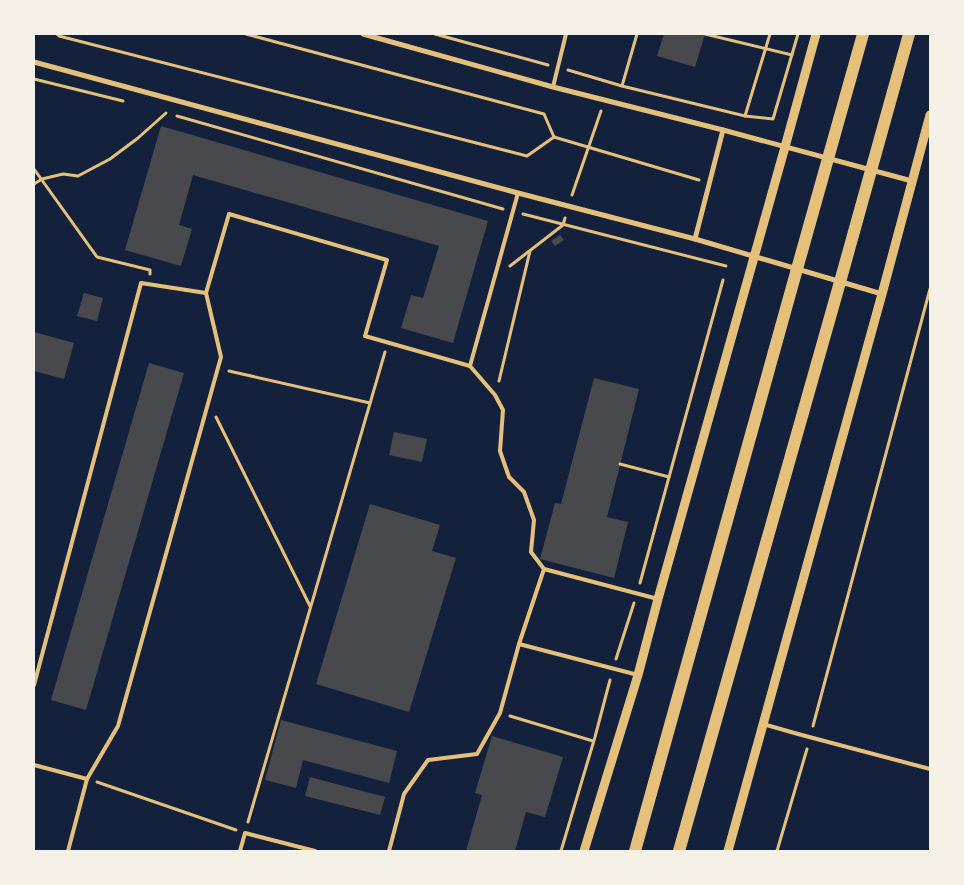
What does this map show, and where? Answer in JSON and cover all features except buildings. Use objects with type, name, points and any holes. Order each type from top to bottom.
[{"type":"main road","points":[[635,851],[863,34]]},
{"type":"main road","points":[[678,851],[909,34]]},
{"type":"street","points":[[363,34],[553,87],[912,181]]},
{"type":"street","points":[[584,851],[638,676],[816,34]]},
{"type":"street","points":[[34,62],[695,239],[882,294]]},
{"type":"street","points":[[728,851],[930,115]]},
{"type":"street","points":[[695,239],[723,130]]},
{"type":"lane","points":[[553,87],[566,34]]},
{"type":"lane","points":[[470,366],[518,193]]},
{"type":"lane","points":[[68,851],[87,779],[118,726],[218,369],[221,357],[206,293],[229,214],[387,260],[365,336],[470,366],[496,395],[503,410],[500,451],[509,477],[524,492],[534,520],[531,552],[544,569],[658,599]]},
{"type":"lane","points":[[34,685],[141,283],[206,293]]},
{"type":"lane","points":[[389,851],[404,794],[428,760],[477,754],[500,713],[519,644],[544,569]]},
{"type":"lane","points":[[519,644],[638,676]]},
{"type":"lane","points":[[762,723],[930,769]]},
{"type":"lane","points":[[34,765],[87,779]]},
{"type":"lane","points":[[240,851],[245,833],[315,851]]},
{"type":"path","points":[[57,34],[527,156],[554,136]]},
{"type":"path","points":[[246,34],[544,114],[554,136],[709,184]]},
{"type":"path","points":[[435,34],[622,86],[745,116],[773,119],[798,34]]},
{"type":"path","points":[[622,86],[637,34]]},
{"type":"path","points":[[705,34],[792,55]]},
{"type":"path","points":[[745,116],[770,34]]},
{"type":"path","points":[[34,79],[126,102]]},
{"type":"path","points":[[494,279],[562,225],[611,82]]},
{"type":"path","points":[[34,184],[42,179],[63,174],[78,176],[110,159],[138,138],[166,113],[159,110]]},
{"type":"path","points":[[176,115],[513,212],[726,266]]},
{"type":"path","points":[[34,169],[97,257],[150,270],[150,285]]},
{"type":"path","points":[[496,395],[530,250]]},
{"type":"path","points":[[561,851],[593,742],[612,668],[637,594],[723,280]]},
{"type":"path","points":[[777,851],[810,737],[930,289]]},
{"type":"path","points":[[87,779],[245,833],[388,342]]},
{"type":"path","points":[[218,369],[370,403]]},
{"type":"path","points":[[208,403],[311,607]]},
{"type":"path","points":[[620,464],[669,477]]},
{"type":"path","points":[[500,713],[593,742]]}]
